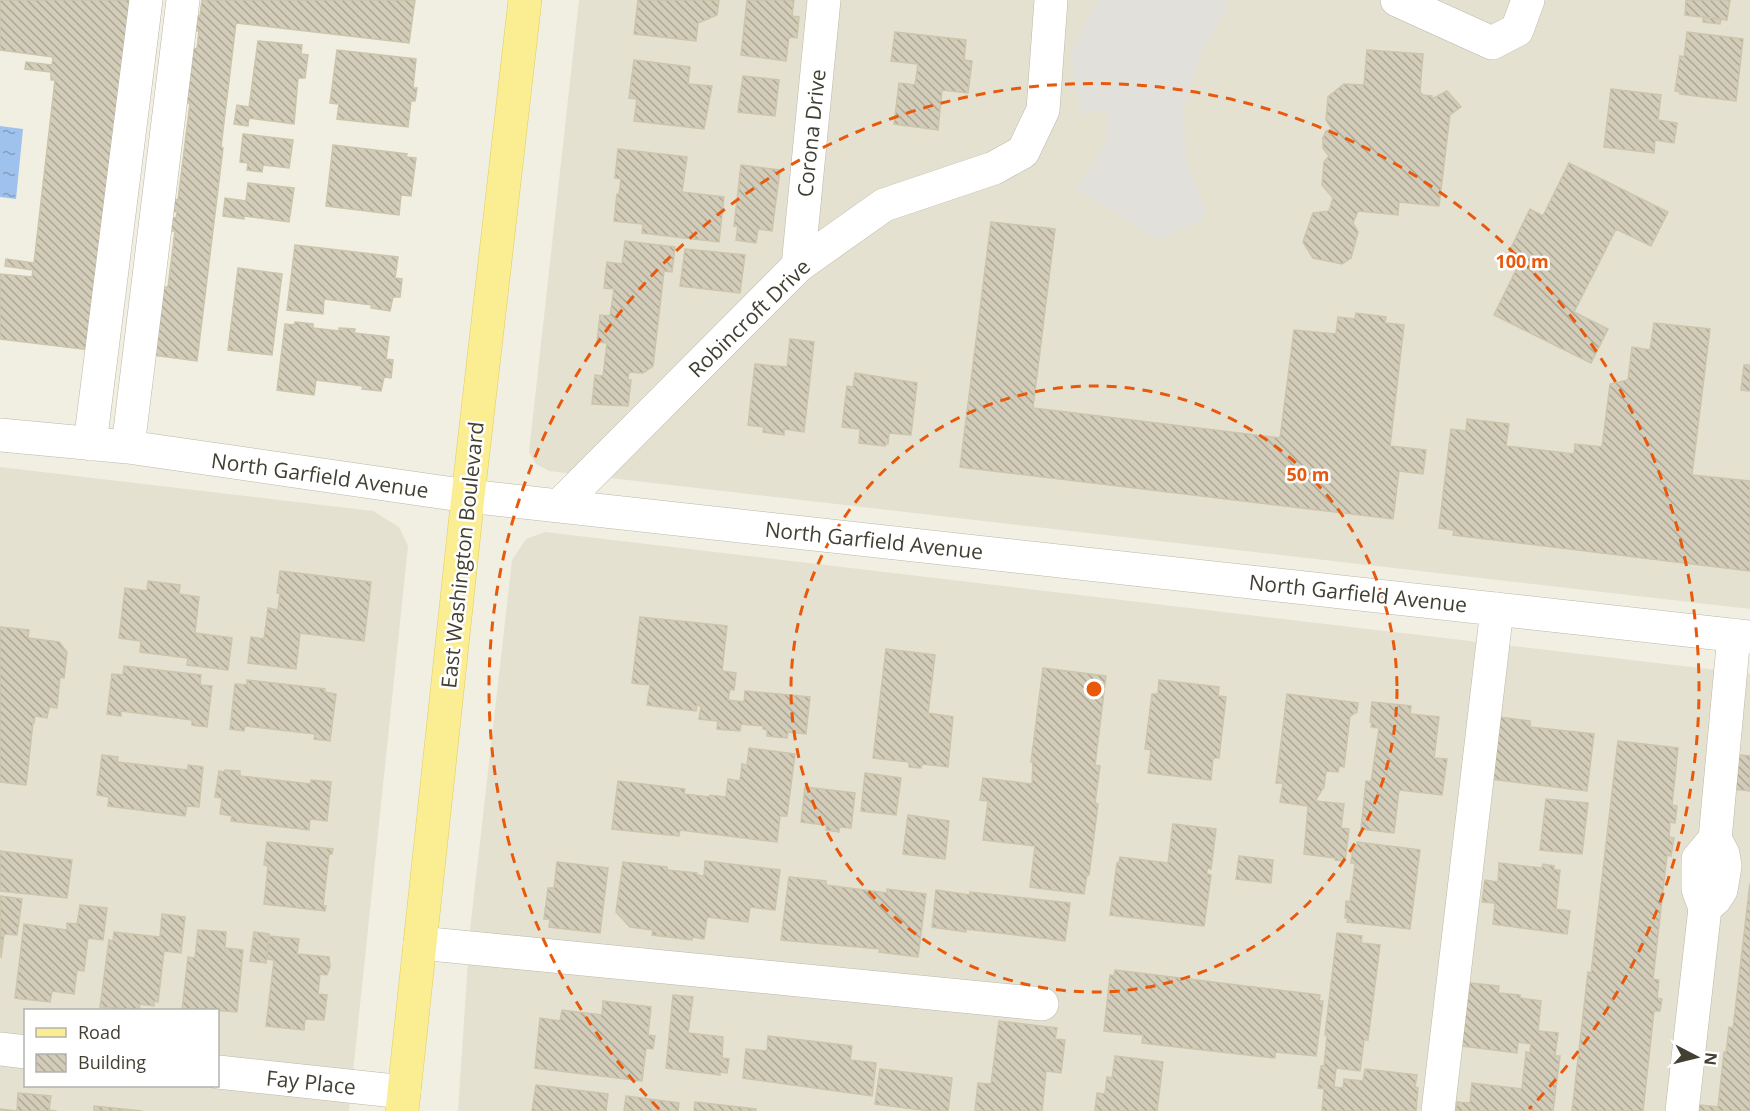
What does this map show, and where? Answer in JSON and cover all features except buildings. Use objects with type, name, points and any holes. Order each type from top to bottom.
[{"type":"main road","name":"East Washington Boulevard","points":[[403,1102],[468,496],[525,0]]},
{"type":"street","points":[[90,444],[146,0]]},
{"type":"street","points":[[129,447],[183,0]]},
{"type":"street","name":"Corona Drive","points":[[798,267],[824,0]]},
{"type":"street","name":"Robincroft Drive","points":[[559,506],[798,267],[884,205],[994,168],[1023,152],[1043,110],[1052,0]]},
{"type":"street","points":[[1397,0],[1492,43],[1517,30],[1528,0]]},
{"type":"street","name":"North Garfield Avenue","points":[[0,435],[129,447],[468,496],[1742,636]]},
{"type":"street","points":[[1438,1111],[1497,609]]},
{"type":"street","points":[[1682,1111],[1705,908],[1698,890],[1698,859],[1715,839],[1742,636]]},
{"type":"street","points":[[420,943],[1042,1004]]},
{"type":"street","points":[[0,1049],[24,1052]]},
{"type":"street","name":"Fay Place","points":[[219,1072],[403,1102]]},
{"type":"shaded area","points":[[579,0],[1750,0],[1750,609],[549,471],[536,464],[529,452]]},
{"type":"shaded area","points":[[1098,0],[1225,0],[1229,6],[1202,51],[1183,109],[1186,158],[1207,216],[1159,240],[1076,189],[1106,142],[1108,110],[1082,115],[1070,53]]},
{"type":"shaded area","points":[[0,467],[373,511],[399,527],[408,546],[349,1111],[0,1111]]},
{"type":"shaded area","points":[[545,532],[1750,674],[1750,1111],[458,1111],[470,930],[512,560],[526,539]]},
{"type":"water","points":[[0,126],[23,129],[16,199],[0,197]]}]
